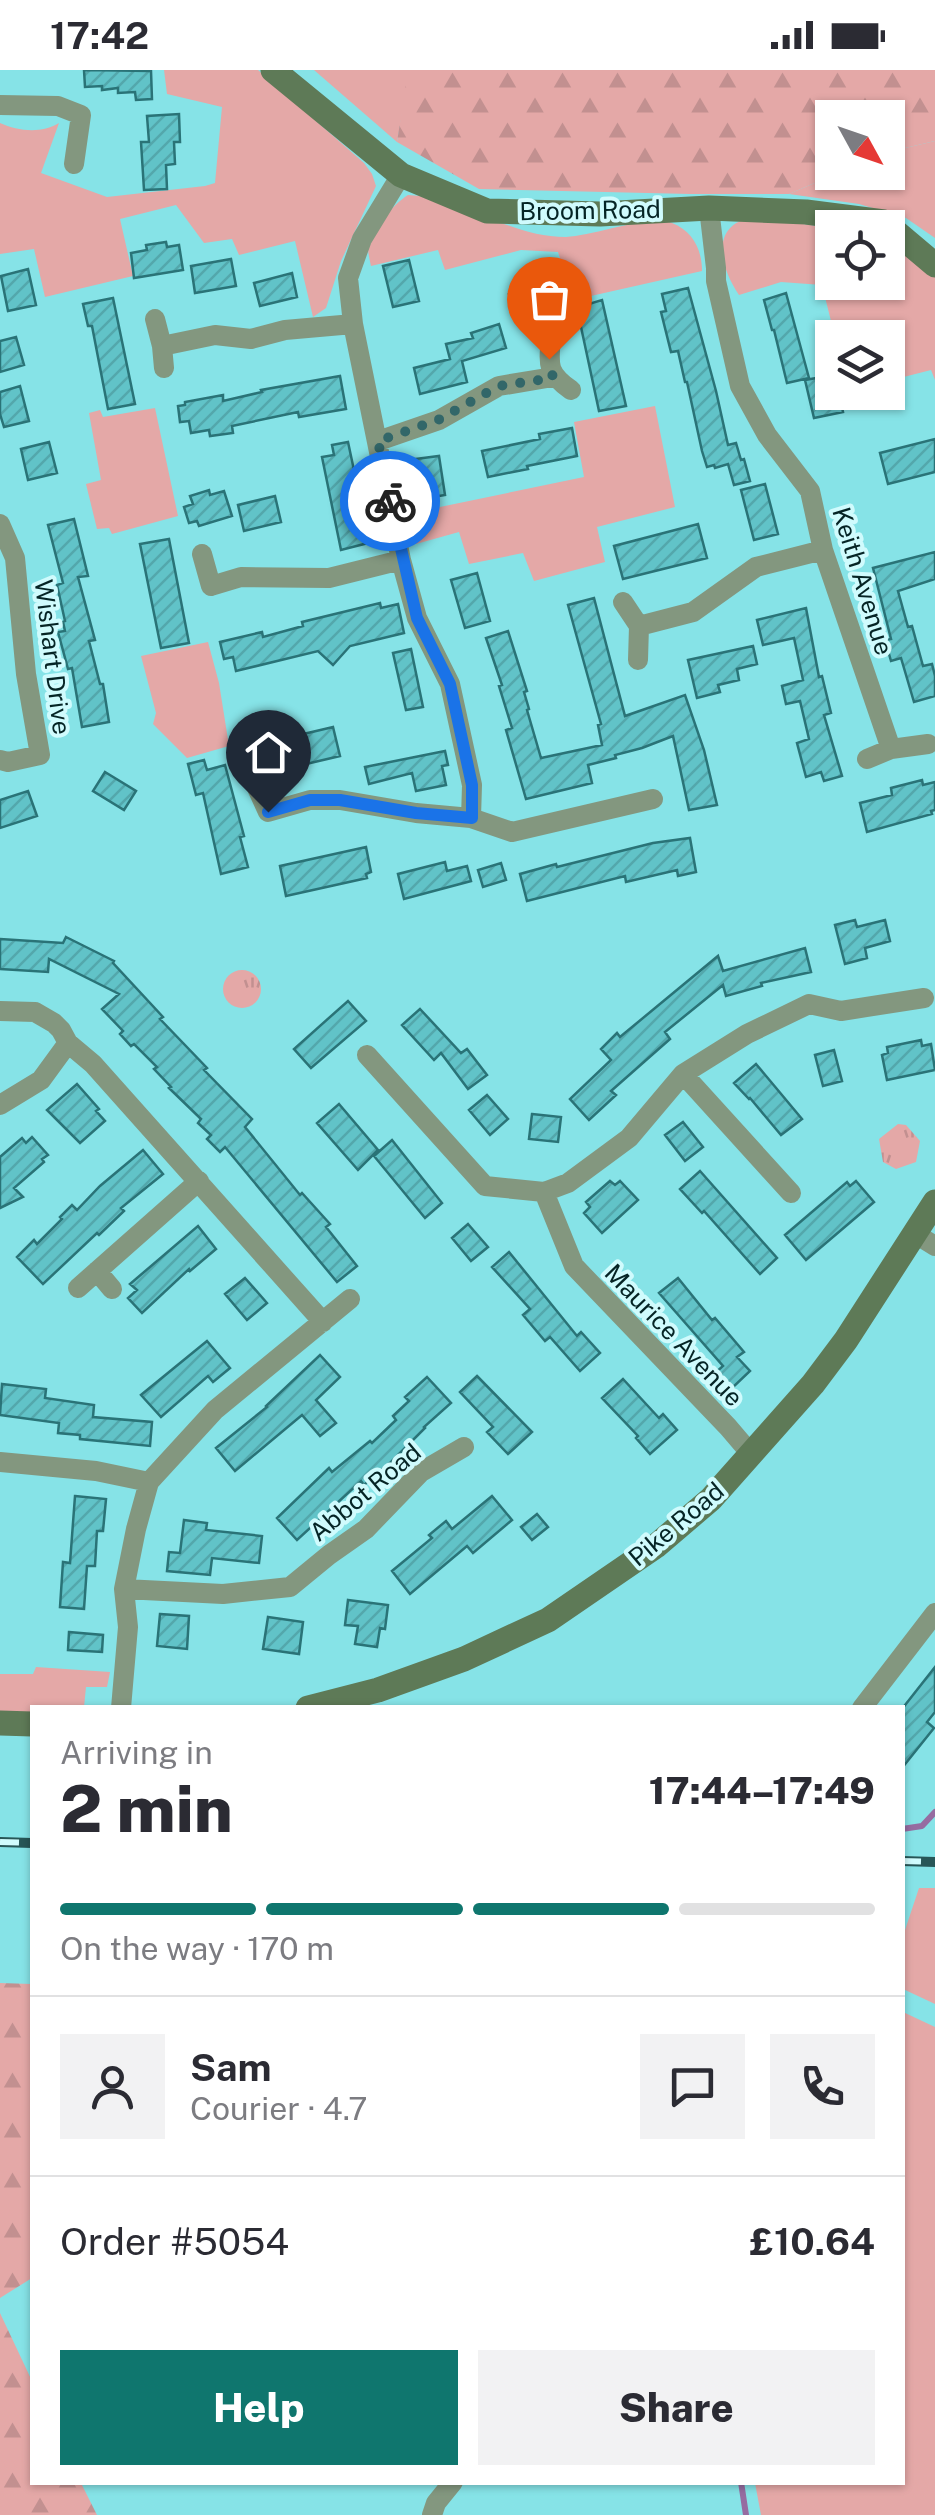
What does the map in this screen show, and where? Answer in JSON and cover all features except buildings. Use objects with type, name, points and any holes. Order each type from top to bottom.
[{"type":"street","name":"Broom Road","points":[[273,70],[401,175],[487,211],[600,214],[708,208],[806,212],[884,222],[935,265]]},
{"type":"street","points":[[0,106],[58,106],[81,115],[74,164]]},
{"type":"street","points":[[401,175],[362,239],[348,278],[353,324],[417,618],[450,684],[472,785],[472,818]]},
{"type":"street","name":"Keith Avenue","points":[[708,208],[716,281],[740,386],[767,435],[810,490],[824,550],[892,749]]},
{"type":"street","points":[[155,319],[164,368]]},
{"type":"street","points":[[162,346],[215,335],[252,339],[286,330],[353,324]]},
{"type":"street","points":[[378,441],[438,420],[499,386],[562,384],[549,359],[551,339]]},
{"type":"street","name":"Wishart Drive","points":[[0,760],[40,755],[26,674],[15,558],[1,527]]},
{"type":"street","points":[[639,626],[693,612],[756,567],[824,550]]},
{"type":"street","points":[[202,554],[211,586],[241,578],[329,578],[402,560]]},
{"type":"street","points":[[623,602],[639,626],[638,660]]},
{"type":"street","points":[[868,759],[892,749],[928,744]]},
{"type":"street","points":[[251,774],[268,812],[310,800],[340,800],[472,818],[512,832],[653,799]]},
{"type":"street","points":[[367,1056],[485,1186],[544,1192],[568,1183],[629,1138],[683,1074],[748,1034],[809,1004],[841,1011],[924,998]]},
{"type":"street","points":[[0,1011],[35,1012],[54,1023],[68,1043],[93,1064],[324,1322]]},
{"type":"street","points":[[0,1105],[40,1080],[68,1043]]},
{"type":"street","points":[[683,1074],[791,1194]]},
{"type":"street","points":[[78,1288],[198,1181]]},
{"type":"street","name":"Maurice Avenue","points":[[544,1192],[574,1266],[751,1454]]},
{"type":"street","name":"Pike Road","points":[[320,1705],[378,1690],[447,1665],[548,1620],[656,1546],[710,1499],[814,1384],[924,1240],[935,1202]]},
{"type":"street","points":[[97,1271],[112,1289]]},
{"type":"street","points":[[122,1705],[128,1628],[124,1589],[149,1482],[215,1410],[350,1299]]},
{"type":"street","name":"Abbot Road","points":[[124,1589],[222,1594],[290,1587],[366,1529],[421,1472],[464,1447]]},
{"type":"street","points":[[0,1462],[96,1471],[149,1482]]},
{"type":"street","points":[[864,1705],[935,1613]]},
{"type":"street","points":[[0,1724],[30,1724]]},
{"type":"street","points":[[432,2515],[451,2485]]},
{"type":"green space","points":[[164,70],[258,70],[372,174],[376,186],[341,261],[326,308],[313,317],[295,241],[239,255],[232,239],[204,243],[176,205],[120,219],[133,276],[45,297],[34,249],[0,254],[0,123],[30,130],[59,123],[41,173],[107,197],[215,183],[222,107],[167,94]]},
{"type":"green space","points":[[314,70],[410,70],[397,142]]},
{"type":"green space","points":[[935,70],[935,141],[905,148],[905,100],[815,100],[815,183],[789,194],[479,189],[397,142],[408,71]]},
{"type":"green space","points":[[935,141],[935,238],[905,218],[905,210],[879,210],[789,194],[815,183],[815,190],[905,190],[905,148]]},
{"type":"green space","points":[[408,195],[550,236],[578,236],[650,221],[672,223],[695,242],[702,271],[573,300],[558,252],[521,250],[445,270],[438,250],[371,266],[368,249],[374,234],[389,211]]},
{"type":"green space","points":[[753,217],[815,226],[815,284],[781,282],[739,295],[727,272],[722,248],[724,238],[739,222]]},
{"type":"green space","points":[[905,255],[935,273],[935,380],[931,370],[905,377],[905,320],[831,320],[826,300],[905,300]]},
{"type":"green space","points":[[655,406],[675,507],[597,527],[605,562],[534,581],[523,553],[469,564],[459,532],[416,544],[411,513],[584,477],[574,422]]},
{"type":"green space","points":[[155,408],[178,516],[112,534],[109,528],[97,529],[86,484],[101,480],[89,413],[100,410],[103,417]]},
{"type":"green space","points":[[208,642],[229,746],[187,758],[153,724],[156,713],[141,656]]},
{"type":"green space","points":[[242,970],[256,975],[261,989],[256,1003],[242,1008],[228,1003],[223,989],[228,975]]},
{"type":"green space","points":[[898,1124],[906,1125],[920,1141],[916,1162],[896,1169],[883,1162],[879,1139]]},
{"type":"green space","points":[[36,1667],[110,1672],[107,1687],[86,1687],[84,1705],[30,1705],[30,1716],[0,1714],[0,1674],[33,1674]]},
{"type":"green space","points":[[919,1888],[935,1888],[935,2004],[905,1990],[905,1930]]},
{"type":"green space","points":[[0,1983],[30,1984],[30,2279],[0,2298]]},
{"type":"green space","points":[[905,2013],[935,2027],[935,2515],[761,2515],[755,2485],[905,2485]]},
{"type":"green space","points":[[0,2313],[30,2377],[30,2485],[82,2485],[97,2515],[0,2515]]},
{"type":"waterway","points":[[905,1829],[922,1826],[935,1812]]},
{"type":"waterway","points":[[741,2485],[746,2515]]},
{"type":"railway","points":[[0,1842],[30,1843]]},
{"type":"railway","points":[[905,1861],[935,1862]]},
{"type":"way so far","points":[[390,501],[378,441],[438,420],[499,386],[553,378],[549,359]]},
{"type":"route","points":[[268,812],[310,800],[340,800],[472,818],[472,785],[450,684],[417,618],[390,501]]}]
